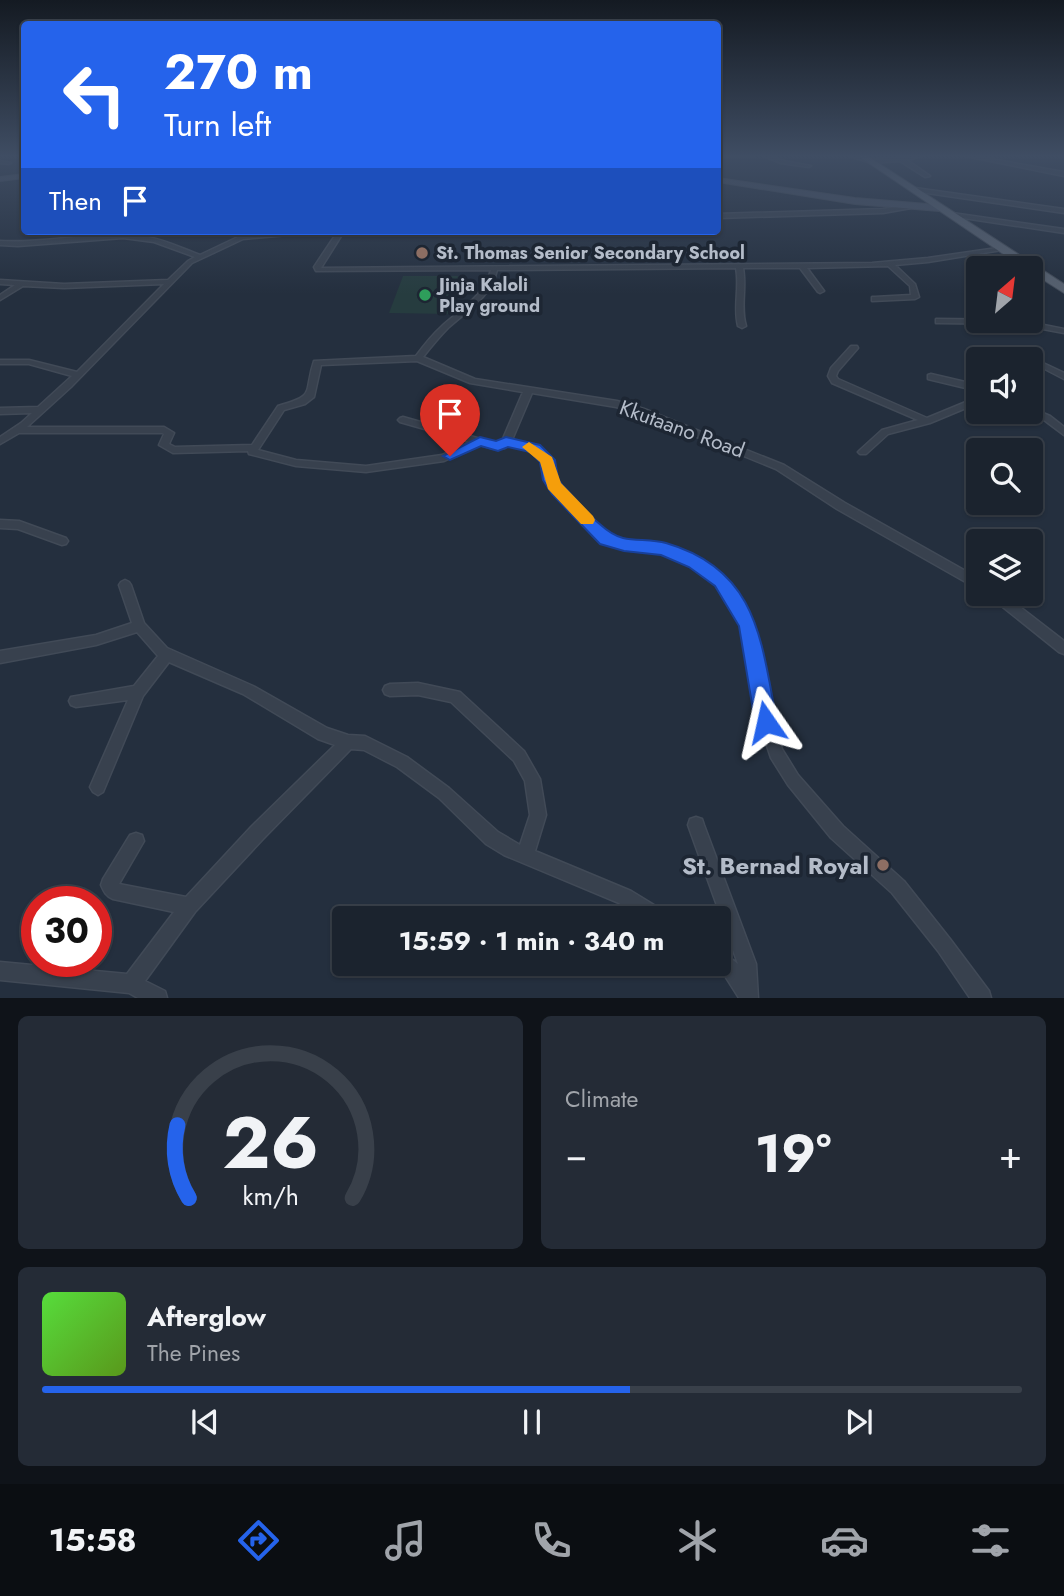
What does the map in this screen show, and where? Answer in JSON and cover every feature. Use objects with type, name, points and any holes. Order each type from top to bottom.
[{"type":"main road","points":[[930,202],[1064,289]]},
{"type":"street","points":[[871,202],[939,208]]},
{"type":"street","points":[[1000,202],[1064,211]]},
{"type":"street","points":[[721,216],[883,211],[909,207]]},
{"type":"street","points":[[721,210],[754,215]]},
{"type":"street","points":[[952,215],[1064,231]]},
{"type":"street","points":[[0,441],[41,410],[198,256],[247,235]]},
{"type":"street","points":[[342,235],[318,269],[494,270],[890,264],[1002,248]]},
{"type":"street","points":[[0,243],[141,237],[198,256]]},
{"type":"street","points":[[875,299],[915,297],[913,285],[890,264]]},
{"type":"street","points":[[802,266],[821,291]]},
{"type":"street","points":[[739,267],[743,287],[738,309],[743,326]]},
{"type":"street","points":[[418,358],[440,331],[482,293],[493,277],[494,270]]},
{"type":"street","points":[[0,282],[110,285],[170,282]]},
{"type":"street","points":[[0,298],[21,284]]},
{"type":"street","points":[[939,321],[1016,322],[1064,331]]},
{"type":"street","points":[[854,348],[834,370],[832,376],[835,381],[927,421]]},
{"type":"street","name":"Kkutaano Road","points":[[253,448],[281,408],[306,400],[311,395],[317,363],[418,358],[473,381],[627,407],[767,461],[966,577]]},
{"type":"street","points":[[0,362],[29,362],[76,374]]},
{"type":"street","points":[[1043,366],[1064,376]]},
{"type":"street","points":[[931,377],[966,385]]},
{"type":"street","points":[[403,420],[498,447],[506,442],[529,389]]},
{"type":"street","points":[[863,452],[885,432],[927,421],[966,405]]},
{"type":"street","points":[[0,411],[41,410]]},
{"type":"street","points":[[1043,416],[1064,432]]},
{"type":"street","points":[[18,430],[164,430],[169,433],[164,445],[173,450],[253,448],[252,452],[296,463],[366,469],[444,458],[480,441]]},
{"type":"street","points":[[506,442],[527,446],[542,454],[547,460],[554,485],[606,539],[624,545],[663,549],[696,562],[721,581],[748,625],[766,722],[776,752],[793,780],[837,832],[898,887],[982,998]]},
{"type":"street","points":[[0,524],[19,525],[62,541]]},
{"type":"street","points":[[125,585],[139,626],[150,637],[155,648],[248,690],[323,734],[348,742],[365,743],[402,762],[444,793],[492,838],[525,856],[625,897],[640,906]]},
{"type":"street","points":[[1009,606],[1064,649]]},
{"type":"street","points":[[0,657],[96,640],[139,626]]},
{"type":"street","points":[[98,787],[138,692],[167,655]]},
{"type":"street","points":[[390,690],[418,689],[455,696],[519,756],[532,779],[538,816],[525,856]]},
{"type":"street","points":[[76,701],[138,692]]},
{"type":"street","points":[[131,984],[189,906],[348,742]]},
{"type":"street","points":[[696,825],[747,964],[749,997]]},
{"type":"street","points":[[136,841],[109,885],[113,891],[189,906]]},
{"type":"street","points":[[731,970],[749,997]]},
{"type":"street","points":[[0,971],[131,984],[158,998]]},
{"type":"green space","name":"Jinja Kaloli Play ground","points":[[403,276],[458,276],[449,314],[389,313]]},
{"type":"slow traffic","points":[[529,447],[547,460],[554,485],[587,520]]},
{"type":"place","name":"St. Thomas Senior Secondary School","points":[[422,253]]},
{"type":"place","name":"Jinja Kaloli Play ground","points":[[425,295]]},
{"type":"place","name":"St. Bernad Royal","points":[[883,865]]},
{"type":"route","points":[[450,456],[480,441],[498,447],[506,442],[535,449],[547,460],[551,480],[558,490],[606,539],[624,545],[663,549],[696,562],[712,573],[721,581],[748,625],[766,722]]}]
